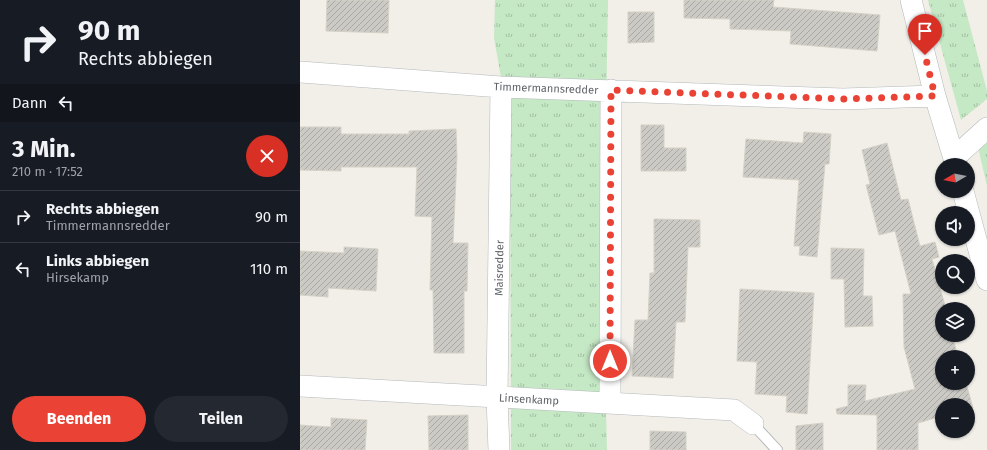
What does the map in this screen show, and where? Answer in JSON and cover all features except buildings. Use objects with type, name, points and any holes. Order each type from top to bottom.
[{"type":"street","points":[[911,0],[935,96],[954,158]]},
{"type":"street","name":"Timmermannsredder","points":[[300,72],[501,87],[843,99],[935,96]]},
{"type":"street","name":"Maisredder","points":[[499,450],[497,398],[501,87]]},
{"type":"street","points":[[610,393],[611,90]]},
{"type":"street","points":[[958,158],[987,128]]},
{"type":"street","points":[[965,198],[987,280]]},
{"type":"street","name":"Linsenkamp","points":[[300,386],[734,410],[753,424]]},
{"type":"lane","points":[[753,424],[777,450]]},
{"type":"green space","points":[[495,0],[608,0],[601,396],[606,413],[607,450],[511,450],[510,128],[494,38]]},
{"type":"green space","points":[[928,0],[963,0],[987,91],[987,99],[961,120]]},
{"type":"green space","points":[[987,134],[987,186],[977,143]]},
{"type":"route","points":[[610,361],[611,90],[843,99],[935,96],[925,55]]}]
